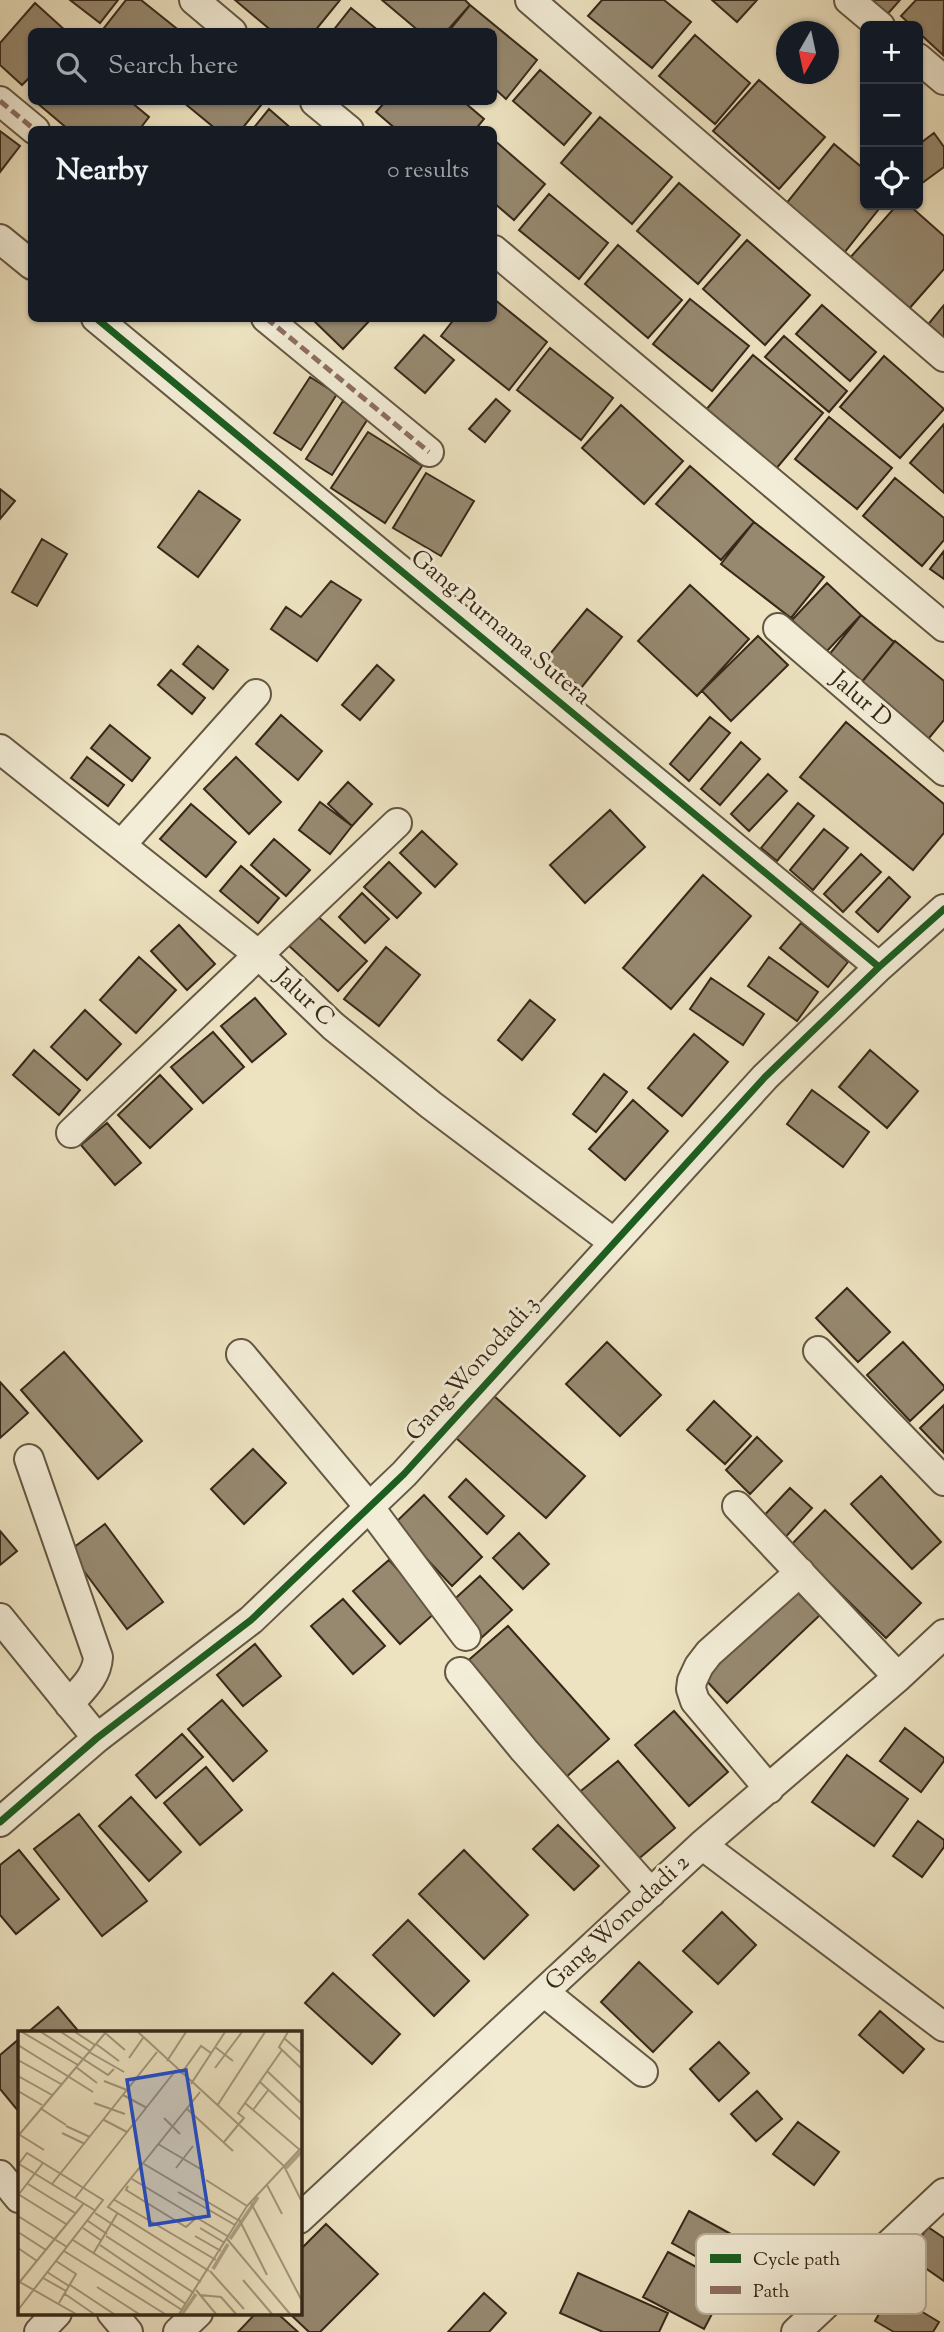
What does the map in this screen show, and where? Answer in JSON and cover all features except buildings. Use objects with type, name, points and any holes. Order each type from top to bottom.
[{"type":"street","points":[[530,0],[944,356]]},
{"type":"street","points":[[849,0],[874,21]]},
{"type":"street","points":[[197,1],[227,28]]},
{"type":"street","points":[[923,62],[944,80]]},
{"type":"street","points":[[0,101],[30,126]]},
{"type":"street","points":[[319,105],[344,126]]},
{"type":"street","points":[[0,239],[28,262]]},
{"type":"street","points":[[497,253],[944,627]]},
{"type":"street","name":"Gang Purnama Sutera","points":[[101,322],[879,967]]},
{"type":"street","points":[[271,322],[429,452]]},
{"type":"street","name":"Jalur D","points":[[778,628],[944,771]]},
{"type":"street","points":[[121,845],[256,694]]},
{"type":"street","name":"Jalur C","points":[[0,749],[259,955],[334,1026],[420,1097],[613,1242]]},
{"type":"street","points":[[71,1133],[397,823]]},
{"type":"street","name":"Gang Wonodadi 3","points":[[0,1822],[97,1738],[251,1620],[370,1508],[765,1077],[879,967],[944,909]]},
{"type":"street","points":[[817,1351],[944,1481]]},
{"type":"street","points":[[240,1354],[370,1508],[466,1636]]},
{"type":"street","points":[[29,1458],[99,1657],[92,1677],[69,1704]]},
{"type":"street","points":[[737,1506],[898,1678]]},
{"type":"street","points":[[769,1789],[695,1701],[691,1689],[692,1681],[694,1672],[709,1653],[800,1573]]},
{"type":"street","points":[[0,1618],[97,1738]]},
{"type":"street","name":"Gang Wonodadi 2","points":[[301,2217],[702,1845],[898,1678],[944,1634]]},
{"type":"street","points":[[460,1672],[524,1750],[651,1894]]},
{"type":"street","points":[[702,1845],[944,2027]]},
{"type":"street","points":[[544,1992],[643,2071]]},
{"type":"street","points":[[0,2175],[18,2197]]},
{"type":"street","points":[[900,2234],[944,2193]]},
{"type":"street","points":[[39,2332],[56,2314]]},
{"type":"street","points":[[113,2314],[128,2332]]},
{"type":"street","points":[[178,2332],[197,2314]]},
{"type":"street","points":[[796,2332],[815,2314]]},
{"type":"marked path","points":[[0,101],[30,126]]},
{"type":"marked path","points":[[271,322],[429,452]]},
{"type":"cycle path","points":[[101,322],[879,967]]},
{"type":"cycle path","points":[[0,1822],[97,1738],[251,1620],[404,1474],[765,1077],[879,967],[944,909]]}]
